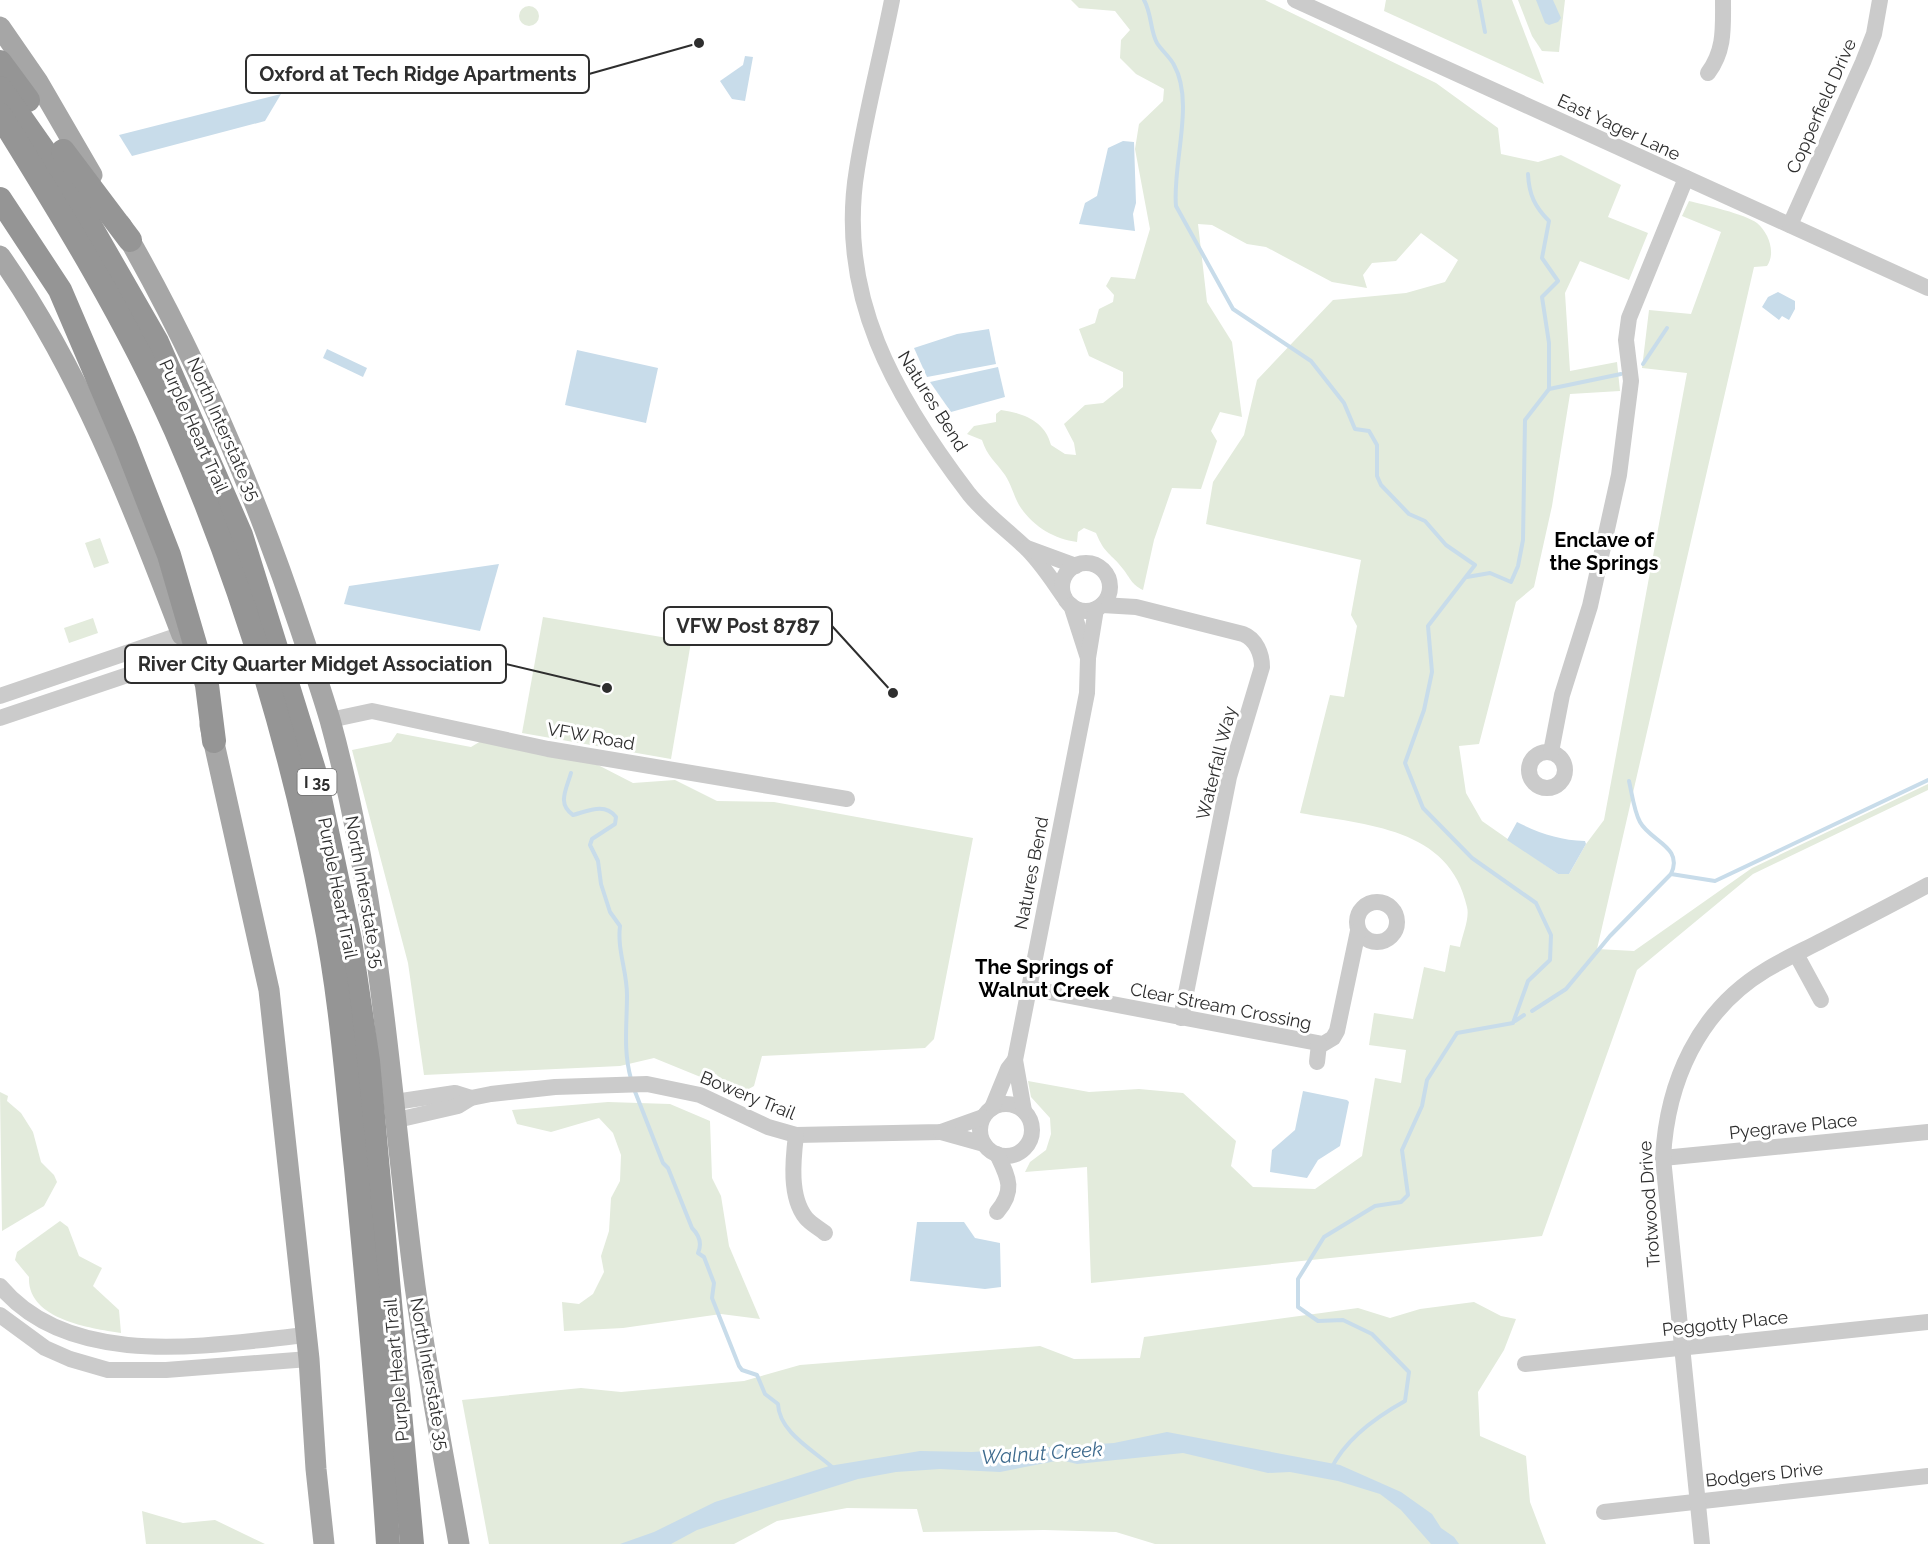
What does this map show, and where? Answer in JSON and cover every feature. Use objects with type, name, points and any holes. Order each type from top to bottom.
[{"type":"highway","points":[[0,62],[130,240]]},
{"type":"highway","name":"Purple Heart Trail","points":[[0,88],[61,176],[162,352],[241,535],[311,759],[350,940],[368,1061],[412,1544]]},
{"type":"highway","name":"Purple Heart Trail","points":[[0,115],[81,245],[147,369],[177,435],[271,691],[292,767],[324,914],[346,1078],[380,1421],[388,1544]]},
{"type":"highway","points":[[0,199],[60,290],[129,452],[172,566],[207,685],[214,741]]},
{"type":"main road","name":"North Interstate 35","points":[[0,27],[38,82],[130,240],[193,357],[249,483],[272,543],[330,720],[364,873],[385,1014],[415,1287],[459,1544]]},
{"type":"main road","points":[[0,256],[19,283],[73,378],[127,492],[186,644],[214,741],[269,990],[309,1359],[316,1469],[324,1544]]},
{"type":"street","name":"Natures Bend","points":[[892,0],[857,171],[854,252],[860,290],[871,333],[885,366],[908,406],[970,495],[998,524],[1027,548],[1068,601],[1088,658]]},
{"type":"street","name":"East Yager Lane","points":[[1295,0],[1928,288]]},
{"type":"street","points":[[1708,73],[1718,60],[1723,44],[1723,0]]},
{"type":"street","name":"Copperfield Drive","points":[[1790,225],[1863,62],[1874,34],[1880,0]]},
{"type":"street","points":[[1551,752],[1562,695],[1590,606],[1619,475],[1630,381],[1626,340],[1629,318],[1686,178]]},
{"type":"street","name":"Natures Bend","points":[[1027,548],[1076,566]]},
{"type":"street","points":[[1109,580],[1110,591],[1099,607],[1082,610],[1068,601],[1064,579],[1076,566],[1090,563],[1097,566],[1136,607]]},
{"type":"street","name":"Natures Bend","points":[[1024,1111],[1015,1060],[1087,693],[1088,658],[1099,607]]},
{"type":"street","name":"Waterfall Way","points":[[1099,607],[1136,607],[1247,636],[1255,644],[1262,658],[1262,667],[1229,777],[1181,1018]]},
{"type":"street","points":[[0,696],[186,644]]},
{"type":"street","points":[[0,718],[186,644]]},
{"type":"street","name":"VFW Road","points":[[330,720],[372,711],[548,749],[847,799]]},
{"type":"street","name":"Trotwood Drive","points":[[1702,1544],[1680,1347],[1663,1158],[1665,1123],[1671,1094],[1681,1067],[1696,1038],[1738,991],[1765,971],[1928,885]]},
{"type":"street","name":"Clear Stream Crossing","points":[[1028,988],[1319,1044],[1329,1042],[1337,1031],[1358,931]]},
{"type":"street","points":[[1796,954],[1821,1000]]},
{"type":"street","points":[[1317,1062],[1319,1044]]},
{"type":"street","name":"Natures Bend","points":[[988,1113],[1008,1069],[1015,1060]]},
{"type":"street","name":"Bowery Trail","points":[[396,1111],[458,1106],[471,1098],[555,1087],[607,1085],[668,1087],[700,1095],[768,1127],[796,1135],[941,1132],[990,1149]]},
{"type":"street","points":[[997,1212],[1006,1198],[1009,1177],[980,1130],[988,1113],[1010,1104],[1024,1111],[1032,1128],[1014,1173],[1009,1177]]},
{"type":"street","name":"Bowery Trail","points":[[941,1132],[988,1113]]},
{"type":"street","name":"Pyegrave Place","points":[[1663,1158],[1928,1132]]},
{"type":"street","points":[[796,1135],[793,1172],[798,1202],[806,1218],[825,1233]]},
{"type":"street","points":[[990,1149],[1013,1155],[1025,1147]]},
{"type":"street","points":[[0,1286],[28,1313],[43,1322],[106,1342],[195,1346],[306,1335]]},
{"type":"street","points":[[0,1315],[45,1348],[70,1359],[108,1370],[166,1370],[309,1359]]},
{"type":"street","name":"Peggotty Place","points":[[1525,1364],[1928,1322]]},
{"type":"street","name":"Bodgers Drive","points":[[1604,1512],[1928,1476]]},
{"type":"green space","points":[[1071,0],[1265,0],[1436,83],[1498,128],[1501,154],[1538,162],[1561,155],[1621,185],[1608,217],[1648,233],[1629,280],[1580,261],[1565,293],[1570,371],[1617,362],[1620,391],[1570,394],[1552,506],[1534,587],[1516,602],[1479,744],[1459,746],[1466,793],[1482,821],[1558,874],[1569,874],[1586,844],[1604,820],[1687,373],[1642,368],[1649,310],[1691,314],[1721,232],[1682,216],[1689,201],[1744,216],[1761,227],[1770,243],[1771,255],[1767,266],[1754,267],[1597,949],[1634,951],[1752,868],[1928,784],[1928,790],[1753,874],[1637,970],[1542,1236],[1091,1283],[1087,1167],[1025,1172],[1030,1162],[1046,1150],[1051,1134],[1050,1118],[1031,1097],[1028,1081],[1089,1092],[1139,1089],[1183,1093],[1236,1141],[1231,1166],[1253,1187],[1315,1189],[1362,1156],[1375,1078],[1401,1083],[1406,1050],[1369,1045],[1374,1013],[1413,1019],[1424,967],[1445,972],[1450,945],[1460,947],[1467,916],[1467,907],[1458,880],[1443,860],[1424,845],[1402,834],[1377,827],[1300,813],[1330,695],[1344,697],[1357,626],[1351,615],[1361,560],[1206,524],[1213,482],[1244,435],[1257,380],[1333,300],[1406,293],[1445,282],[1458,260],[1421,233],[1396,261],[1372,263],[1363,275],[1367,288],[1332,282],[1266,247],[1247,244],[1212,225],[1198,224],[1207,302],[1232,342],[1242,417],[1220,412],[1211,431],[1217,441],[1201,489],[1172,488],[1154,540],[1143,590],[1105,550],[1096,533],[1084,528],[1078,532],[1077,542],[1052,535],[1030,519],[1019,505],[1002,470],[989,455],[982,440],[967,434],[974,426],[996,422],[996,414],[1001,410],[1009,411],[1025,416],[1038,424],[1044,430],[1051,445],[1065,454],[1076,455],[1074,443],[1064,424],[1085,405],[1103,403],[1123,387],[1123,372],[1089,356],[1079,329],[1095,323],[1099,309],[1113,302],[1114,295],[1106,286],[1111,277],[1135,279],[1150,229],[1135,149],[1139,124],[1163,101],[1164,89],[1136,74],[1120,58],[1121,40],[1130,30],[1115,11],[1079,8]]},
{"type":"green space","points":[[1386,0],[1512,0],[1544,84],[1384,11]]},
{"type":"green space","points":[[1518,0],[1565,0],[1559,52],[1542,51],[1532,36]]},
{"type":"green space","points":[[529,6],[536,9],[539,16],[536,23],[529,26],[522,23],[519,16],[522,9]]},
{"type":"green space","points":[[100,538],[109,563],[94,568],[85,543]]},
{"type":"green space","points":[[543,617],[691,642],[671,759],[522,733]]},
{"type":"green space","points":[[93,618],[98,633],[69,643],[64,628]]},
{"type":"green space","points":[[397,733],[471,747],[481,741],[598,765],[633,783],[675,780],[717,801],[774,802],[973,838],[934,1039],[925,1048],[762,1056],[754,1086],[736,1096],[716,1074],[703,1078],[654,1058],[620,1066],[424,1075],[408,963],[352,750],[391,742]]},
{"type":"green space","points":[[0,1092],[8,1096],[7,1101],[21,1113],[33,1132],[41,1162],[54,1175],[57,1182],[44,1206],[2,1231]]},
{"type":"green space","points":[[608,1102],[670,1104],[710,1121],[712,1178],[721,1196],[729,1246],[760,1319],[721,1314],[623,1328],[564,1331],[562,1302],[579,1304],[593,1294],[604,1272],[601,1256],[609,1231],[611,1198],[620,1181],[621,1155],[613,1133],[599,1118],[551,1132],[517,1124],[512,1110]]},
{"type":"green space","points":[[60,1221],[68,1227],[79,1256],[102,1268],[93,1286],[119,1310],[121,1333],[62,1319],[38,1303],[31,1291],[29,1277],[15,1260],[17,1252]]},
{"type":"green space","points":[[1474,1302],[1501,1316],[1516,1319],[1504,1350],[1478,1392],[1480,1436],[1526,1456],[1530,1502],[1546,1544],[1155,1544],[1116,1532],[1044,1530],[923,1532],[917,1509],[847,1508],[777,1521],[734,1544],[489,1544],[462,1400],[581,1388],[621,1392],[744,1381],[800,1365],[1040,1346],[1074,1359],[1140,1358],[1144,1337],[1358,1308],[1390,1318],[1420,1309]]},
{"type":"green space","points":[[142,1511],[183,1523],[215,1520],[265,1544],[146,1544]]},
{"type":"water","points":[[1536,0],[1553,0],[1561,18],[1558,22],[1549,25],[1545,23]]},
{"type":"water","points":[[745,56],[753,57],[745,101],[732,99],[720,81],[743,65]]},
{"type":"water","points":[[281,94],[265,121],[132,156],[119,135]]},
{"type":"water","points":[[1123,141],[1134,142],[1136,203],[1133,214],[1135,231],[1079,224],[1085,203],[1097,196],[1108,148]]},
{"type":"water","points":[[1778,292],[1795,301],[1795,309],[1789,320],[1782,316],[1779,320],[1762,307],[1768,297]]},
{"type":"water","points":[[989,329],[996,364],[927,377],[914,348],[957,334]]},
{"type":"water","points":[[327,349],[367,368],[363,377],[323,358]]},
{"type":"water","points":[[577,350],[658,368],[646,423],[565,405]]},
{"type":"water","points":[[998,367],[1005,397],[951,412],[930,382]]},
{"type":"water","points":[[499,564],[480,631],[344,604],[349,586]]},
{"type":"water","points":[[1517,822],[1551,836],[1585,841],[1586,844],[1569,874],[1558,874],[1507,840]]},
{"type":"water","points":[[1303,1091],[1349,1102],[1340,1146],[1318,1160],[1307,1178],[1270,1172],[1272,1150],[1295,1130]]},
{"type":"water","points":[[917,1222],[964,1222],[975,1238],[1000,1243],[1001,1287],[985,1289],[910,1281]]},
{"type":"water","name":"Walnut Creek","points":[[1167,1432],[1340,1465],[1401,1492],[1432,1514],[1441,1528],[1454,1537],[1459,1544],[1431,1544],[1401,1510],[1380,1494],[1338,1481],[1290,1472],[1268,1473],[1183,1453],[1077,1464],[1061,1460],[1000,1472],[940,1469],[896,1472],[858,1479],[697,1530],[671,1544],[620,1544],[654,1532],[715,1502],[829,1466],[920,1451],[972,1452],[1114,1443]]},
{"type":"waterway","points":[[1144,0],[1155,38],[1174,65],[1183,97],[1176,206],[1233,309],[1311,361],[1344,403],[1355,429],[1369,431],[1377,445],[1377,476],[1381,485],[1409,514],[1425,521],[1446,545],[1475,565],[1428,626],[1432,672],[1424,710],[1405,763],[1423,808],[1472,858],[1536,903],[1551,935],[1550,960],[1528,981],[1513,1023],[1457,1033],[1427,1080],[1422,1106],[1402,1150],[1408,1195],[1401,1202],[1375,1206],[1324,1237],[1298,1279],[1298,1307],[1318,1321],[1343,1320],[1372,1334],[1409,1372],[1405,1401],[1383,1414],[1353,1438],[1331,1469]]},
{"type":"waterway","points":[[1479,0],[1485,32]]},
{"type":"waterway","points":[[1467,577],[1490,573],[1511,582],[1518,566],[1523,540],[1525,420],[1549,389],[1549,343],[1542,297],[1558,281],[1542,258],[1549,221],[1534,200],[1528,174]]},
{"type":"waterway","points":[[1643,364],[1667,328]]},
{"type":"waterway","points":[[1549,389],[1621,374]]},
{"type":"waterway","points":[[571,773],[564,796],[568,811],[573,815],[602,809],[612,812],[616,817],[615,824],[592,839],[590,845],[598,861],[601,884],[610,912],[620,926],[620,944],[627,986],[626,1048],[631,1079]]},
{"type":"waterway","points":[[1671,874],[1715,881],[1928,780]]},
{"type":"waterway","points":[[1532,1011],[1566,989],[1610,936],[1671,874],[1674,865],[1673,857],[1670,851],[1640,822],[1629,781]]},
{"type":"waterway","points":[[1515,1021],[1524,1015]]},
{"type":"waterway","points":[[634,1089],[663,1163],[668,1168],[692,1228],[698,1237],[700,1243],[698,1253],[704,1257],[714,1283],[712,1298],[739,1366],[742,1370],[757,1375],[765,1394],[778,1404],[784,1423],[791,1432],[832,1467]]},
{"type":"place","name":"Oxford at Tech Ridge Apartments","points":[[699,43]]},
{"type":"place","name":"River City Quarter Midget Association","points":[[607,688]]},
{"type":"place","name":"VFW Post 8787","points":[[893,693]]},
{"type":"district","name":"Enclave of the Springs","points":[[1604,552]]},
{"type":"district","name":"The Springs of Walnut Creek","points":[[1044,978]]}]
